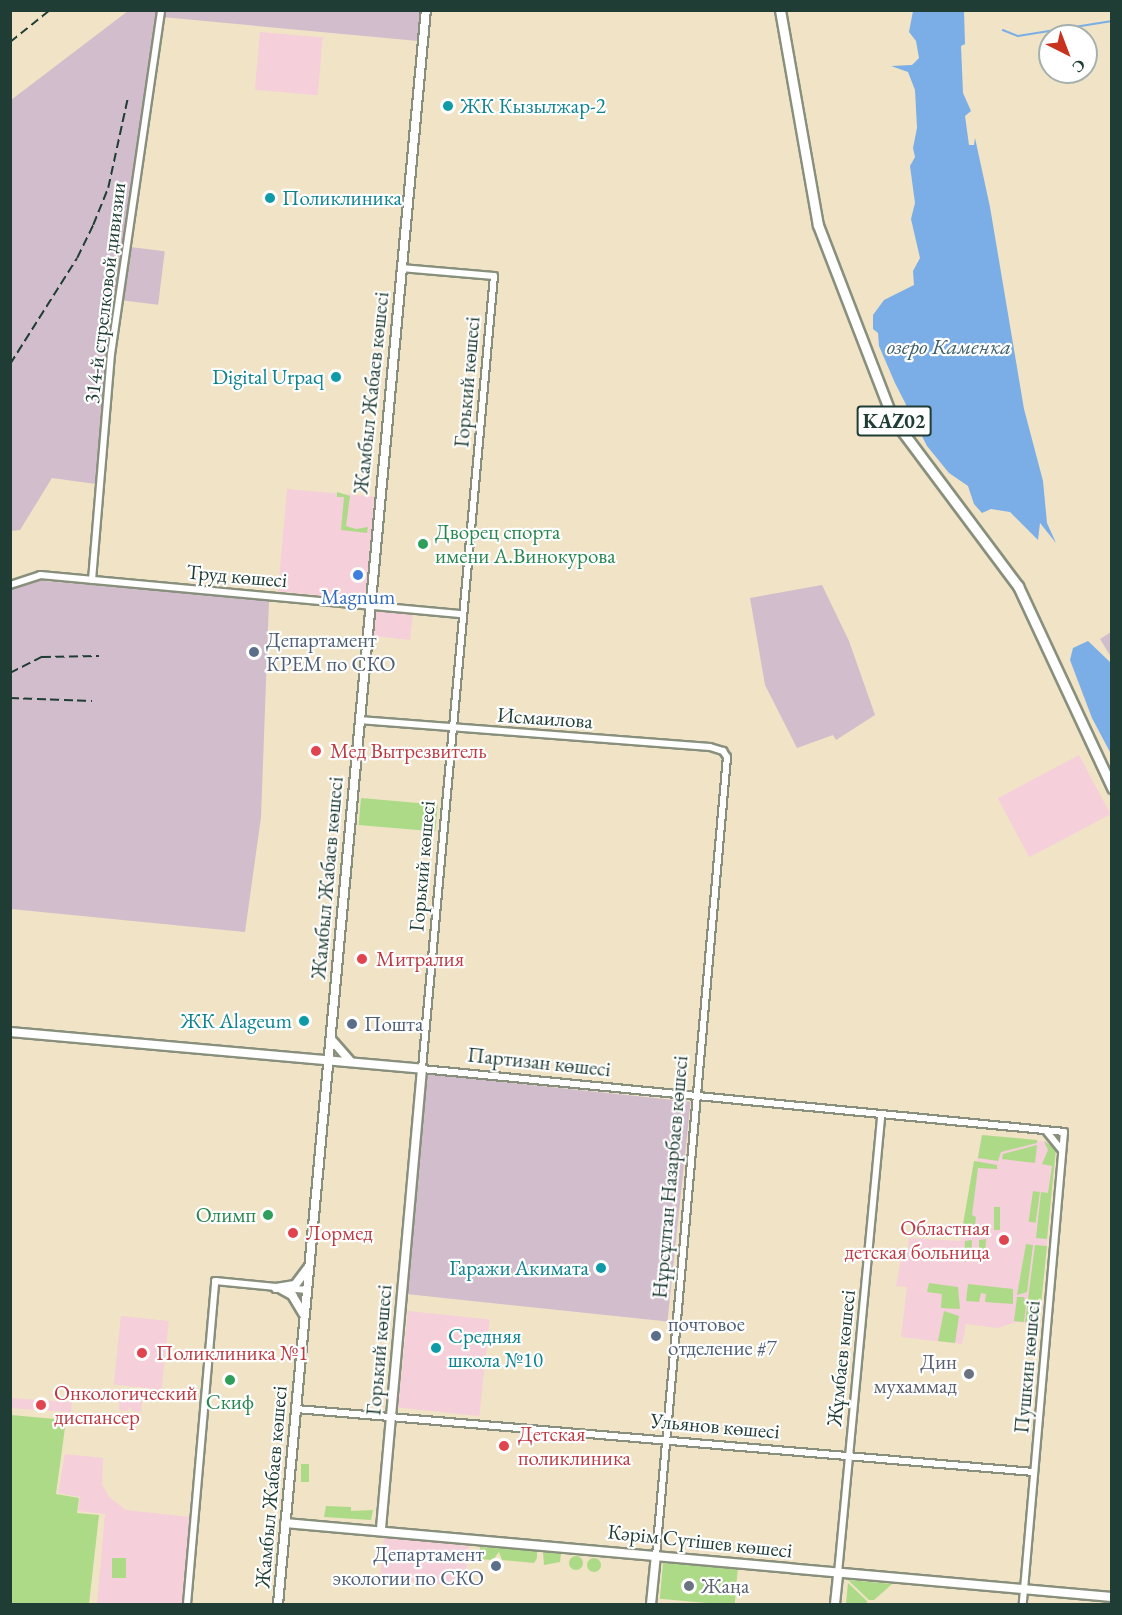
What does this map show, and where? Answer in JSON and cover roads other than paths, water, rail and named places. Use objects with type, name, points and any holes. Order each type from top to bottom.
[{"type":"highway","name":"KAZ02","points":[[780,10],[818,225],[893,419],[1018,586],[1112,788]]},
{"type":"main road","name":"Жамбыл Жабаев көшесі","points":[[278,1605],[426,10]]},
{"type":"main road","name":"Партизан көшесі","points":[[10,1032],[422,1069]]},
{"type":"main road","points":[[331,1034],[334,1047],[355,1062]]},
{"type":"main road","name":"Горький көшесі","points":[[381,1530],[422,1069]]},
{"type":"main road","points":[[276,1288],[298,1282],[310,1263]]},
{"type":"main road","points":[[276,1288],[292,1295],[304,1318]]},
{"type":"main road","name":"Кәрім Сүтішев көшесі","points":[[285,1523],[1112,1597]]},
{"type":"main road","name":"Нұрсұлтан Назарбаев көшесі","points":[[651,1605],[656,1555]]},
{"type":"main road","name":"Жұмбаев көшесі","points":[[835,1605],[838,1573]]},
{"type":"street","name":"314-й стрелковой дивизии","points":[[92,580],[111,354],[161,10]]},
{"type":"street","name":"Горький көшесі","points":[[401,268],[494,276],[422,1069]]},
{"type":"street","name":"Труд көшесі","points":[[10,585],[35,575],[462,614]]},
{"type":"street","name":"Исмаилова","points":[[359,720],[710,747],[726,754]]},
{"type":"street","name":"Нұрсұлтан Назарбаев көшесі","points":[[656,1555],[696,1096],[729,765],[726,754]]},
{"type":"street","name":"Партизан көшесі","points":[[422,1069],[1064,1132]]},
{"type":"street","name":"Жұмбаев көшесі","points":[[838,1573],[881,1115]]},
{"type":"street","points":[[1044,1130],[1058,1141],[1062,1156]]},
{"type":"street","name":"Пушкин көшесі","points":[[1023,1605],[1064,1132]]},
{"type":"street","points":[[187,1605],[215,1281],[307,1290]]},
{"type":"street","name":"Ульянов көшесі","points":[[296,1409],[665,1438],[1034,1472]]},
{"type":"water","name":"озеро Каменка","points":[[913,11],[964,11],[965,44],[961,46],[963,93],[971,111],[965,116],[969,145],[974,145],[975,138],[990,207],[1024,409],[1043,481],[1047,523],[1056,543],[1040,523],[1038,540],[1010,512],[991,509],[982,513],[974,504],[968,486],[949,473],[927,446],[895,383],[879,346],[878,333],[873,329],[873,315],[884,300],[914,285],[913,271],[920,258],[911,219],[915,203],[910,166],[915,157],[913,148],[917,128],[915,90],[908,72],[891,66],[912,65],[919,58],[916,41],[909,32]]},
{"type":"water","points":[[1088,641],[1111,663],[1111,754],[1092,718],[1070,660],[1073,648]]},
{"type":"waterway","points":[[1003,30],[1018,36],[1112,21]]},
{"type":"railway","points":[[10,42],[50,10]]},
{"type":"railway","points":[[10,364],[77,258],[93,225],[108,188],[128,96]]},
{"type":"railway","points":[[10,673],[42,657],[99,656]]},
{"type":"railway","points":[[10,698],[92,701]]},
{"type":"place","name":"ЖК Кызылжар-2","points":[[448,106]]},
{"type":"place","name":"Поликлиника","points":[[270,198]]},
{"type":"place","name":"Digital Urpaq","points":[[336,377]]},
{"type":"place","name":"Дворец спорта имени А.Винокурова","points":[[423,544]]},
{"type":"place","name":"Magnum","points":[[358,575]]},
{"type":"place","name":"Департамент КРЕМ по СКО","points":[[254,652]]},
{"type":"place","name":"Мед Вытрезвитель","points":[[316,751]]},
{"type":"place","name":"Митралия","points":[[362,959]]},
{"type":"place","name":"ЖК Alageum","points":[[304,1021]]},
{"type":"place","name":"Пошта","points":[[352,1024]]},
{"type":"place","name":"Олимп","points":[[268,1215]]},
{"type":"place","name":"Лормед","points":[[293,1233]]},
{"type":"place","name":"Областная детская больница","points":[[1004,1240]]},
{"type":"place","name":"Гаражи Акимата","points":[[601,1268]]},
{"type":"place","name":"почтовое отделение #7","points":[[656,1336]]},
{"type":"place","name":"Средняя школа №10","points":[[436,1348]]},
{"type":"place","name":"Поликлиника №1","points":[[142,1353]]},
{"type":"place","name":"Дин мухаммад","points":[[969,1374]]},
{"type":"place","name":"Скиф","points":[[230,1380]]},
{"type":"place","name":"Онкологический диспансер","points":[[41,1405]]},
{"type":"place","name":"Детская поликлиника","points":[[504,1446]]},
{"type":"place","name":"Департамент экологии по СКО","points":[[496,1566]]},
{"type":"place","name":"Жаңа","points":[[689,1586]]}]
